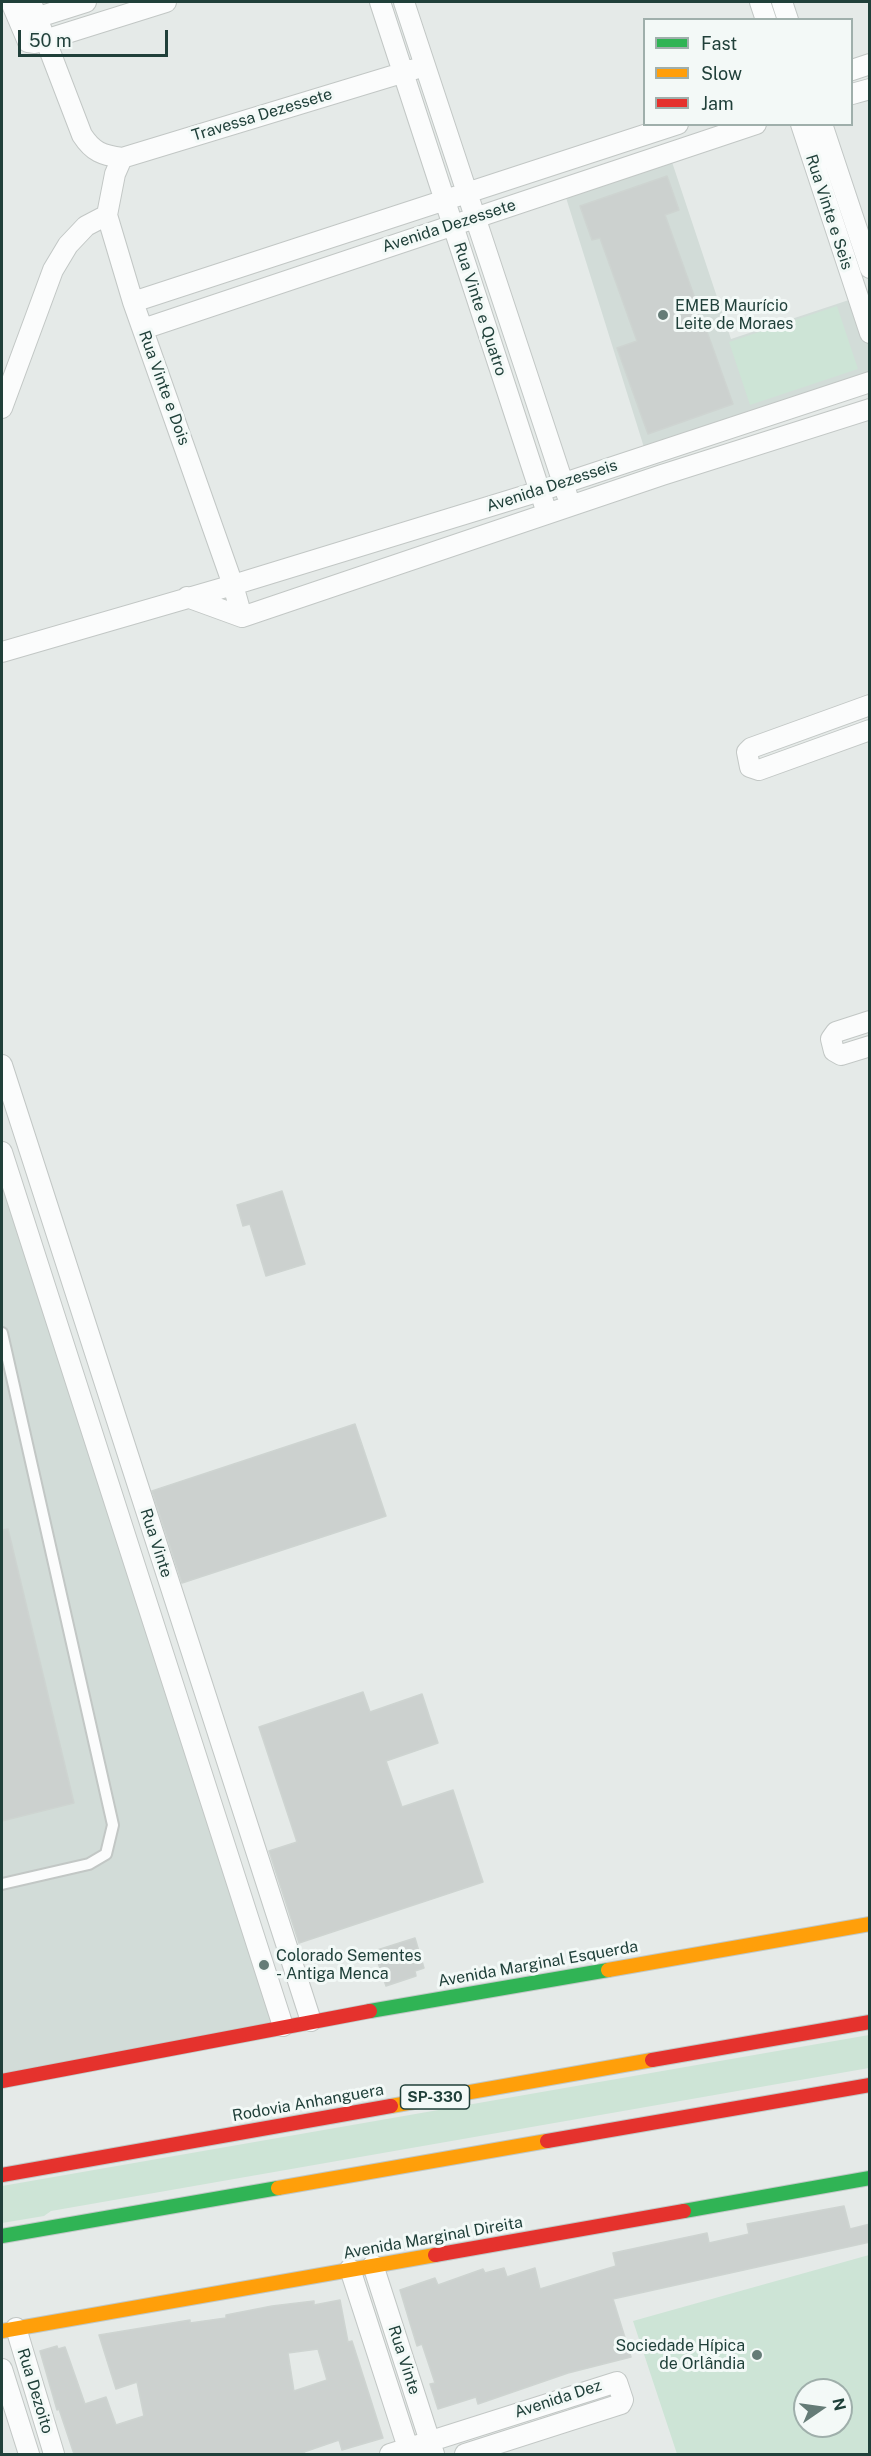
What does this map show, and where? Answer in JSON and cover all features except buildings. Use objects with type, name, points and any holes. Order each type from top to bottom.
[{"type":"main road","name":"Avenida Marginal Esquerda","points":[[2,2081],[311,2021],[870,1924]]},
{"type":"main road","name":"Rodovia Anhanguera","points":[[2,2175],[870,2022]]},
{"type":"main road","points":[[2,2236],[870,2085]]},
{"type":"main road","name":"Avenida Marginal Direita","points":[[9,2330],[870,2178]]},
{"type":"street","points":[[11,2],[29,14],[37,41],[166,2]]},
{"type":"street","points":[[29,14],[86,2]]},
{"type":"street","name":"Rua Vinte e Quatro","points":[[380,2],[548,514]]},
{"type":"street","name":"Rua Vinte e Quatro","points":[[404,2],[571,506]]},
{"type":"street","points":[[760,2],[765,18]]},
{"type":"street","points":[[782,2],[787,18]]},
{"type":"street","name":"Travessa Dezessete","points":[[37,41],[89,146],[99,154],[122,158],[425,66]]},
{"type":"street","points":[[853,70],[870,64]]},
{"type":"street","points":[[853,94],[870,88]]},
{"type":"street","name":"Avenida Dezessete","points":[[133,303],[672,126]]},
{"type":"street","name":"Avenida Dezessete","points":[[143,329],[750,126]]},
{"type":"street","name":"Rua Vinte e Seis","points":[[802,126],[870,333]]},
{"type":"street","name":"Rua Vinte e Seis","points":[[823,126],[870,268]]},
{"type":"street","name":"Rua Vinte e Dois","points":[[122,158],[115,174],[107,215],[133,303],[233,585],[242,617]]},
{"type":"street","points":[[2,408],[53,270],[68,245],[86,226],[107,215]]},
{"type":"street","name":"Avenida Dezesseis","points":[[2,652],[233,585],[540,491],[870,382]]},
{"type":"street","name":"Avenida Dezesseis","points":[[242,617],[571,506],[870,409]]},
{"type":"street","points":[[187,597],[242,617]]},
{"type":"street","points":[[870,705],[751,748],[747,752],[747,760],[750,767],[759,770],[870,730]]},
{"type":"street","points":[[870,1021],[836,1032],[831,1039],[834,1051],[841,1055],[870,1046]]},
{"type":"street","name":"Rua Vinte","points":[[2,1065],[311,2021]]},
{"type":"street","name":"Rua Vinte","points":[[2,1152],[284,2026]]},
{"type":"street","name":"Rua Vinte","points":[[373,2265],[432,2448]]},
{"type":"street","name":"Rua Vinte","points":[[350,2269],[403,2453]]},
{"type":"street","name":"Rua Dezoito","points":[[9,2330],[54,2454]]},
{"type":"street","name":"Rua Dezoito","points":[[2,2369],[28,2454]]},
{"type":"street","name":"Avenida Dez","points":[[403,2453],[432,2448],[617,2382],[623,2400],[621,2403],[465,2454]]},
{"type":"lane","points":[[2,1333],[113,1825],[106,1854],[89,1864],[2,1884]]},
{"type":"shaded area","name":"EMEB Maurício Leite de Moraes","points":[[669,153],[731,339],[858,297],[869,333],[869,382],[647,457],[563,188]]},
{"type":"shaded area","points":[[2,1167],[277,2023],[2,2081]]},
{"type":"green space","points":[[837,306],[858,369],[750,405],[729,342]]},
{"type":"green space","points":[[869,2035],[869,2068],[51,2211],[44,2216],[2,2223],[2,2186]]},
{"type":"green space","name":"Sociedade Hípica de Orlândia","points":[[869,2255],[869,2454],[677,2454],[633,2321]]},
{"type":"traffic: fast","points":[[370,2011],[608,1970]]},
{"type":"traffic: fast","points":[[684,2211],[870,2178]]},
{"type":"traffic: fast","points":[[2,2236],[278,2188]]},
{"type":"traffic: slow","points":[[608,1970],[870,1924]]},
{"type":"traffic: slow","points":[[391,2106],[652,2060]]},
{"type":"traffic: slow","points":[[278,2188],[547,2141]]},
{"type":"traffic: slow","points":[[2,2331],[435,2255]]},
{"type":"traffic: jam","points":[[2,2081],[370,2011]]},
{"type":"traffic: jam","points":[[652,2060],[870,2022]]},
{"type":"traffic: jam","points":[[547,2141],[870,2085]]},
{"type":"traffic: jam","points":[[2,2175],[391,2106]]},
{"type":"traffic: jam","points":[[435,2255],[684,2211]]},
{"type":"place","name":"EMEB Maurício Leite de Moraes","points":[[663,315]]},
{"type":"place","name":"Colorado Sementes - Antiga Menca","points":[[264,1965]]},
{"type":"place","name":"Sociedade Hípica de Orlândia","points":[[757,2355]]}]
